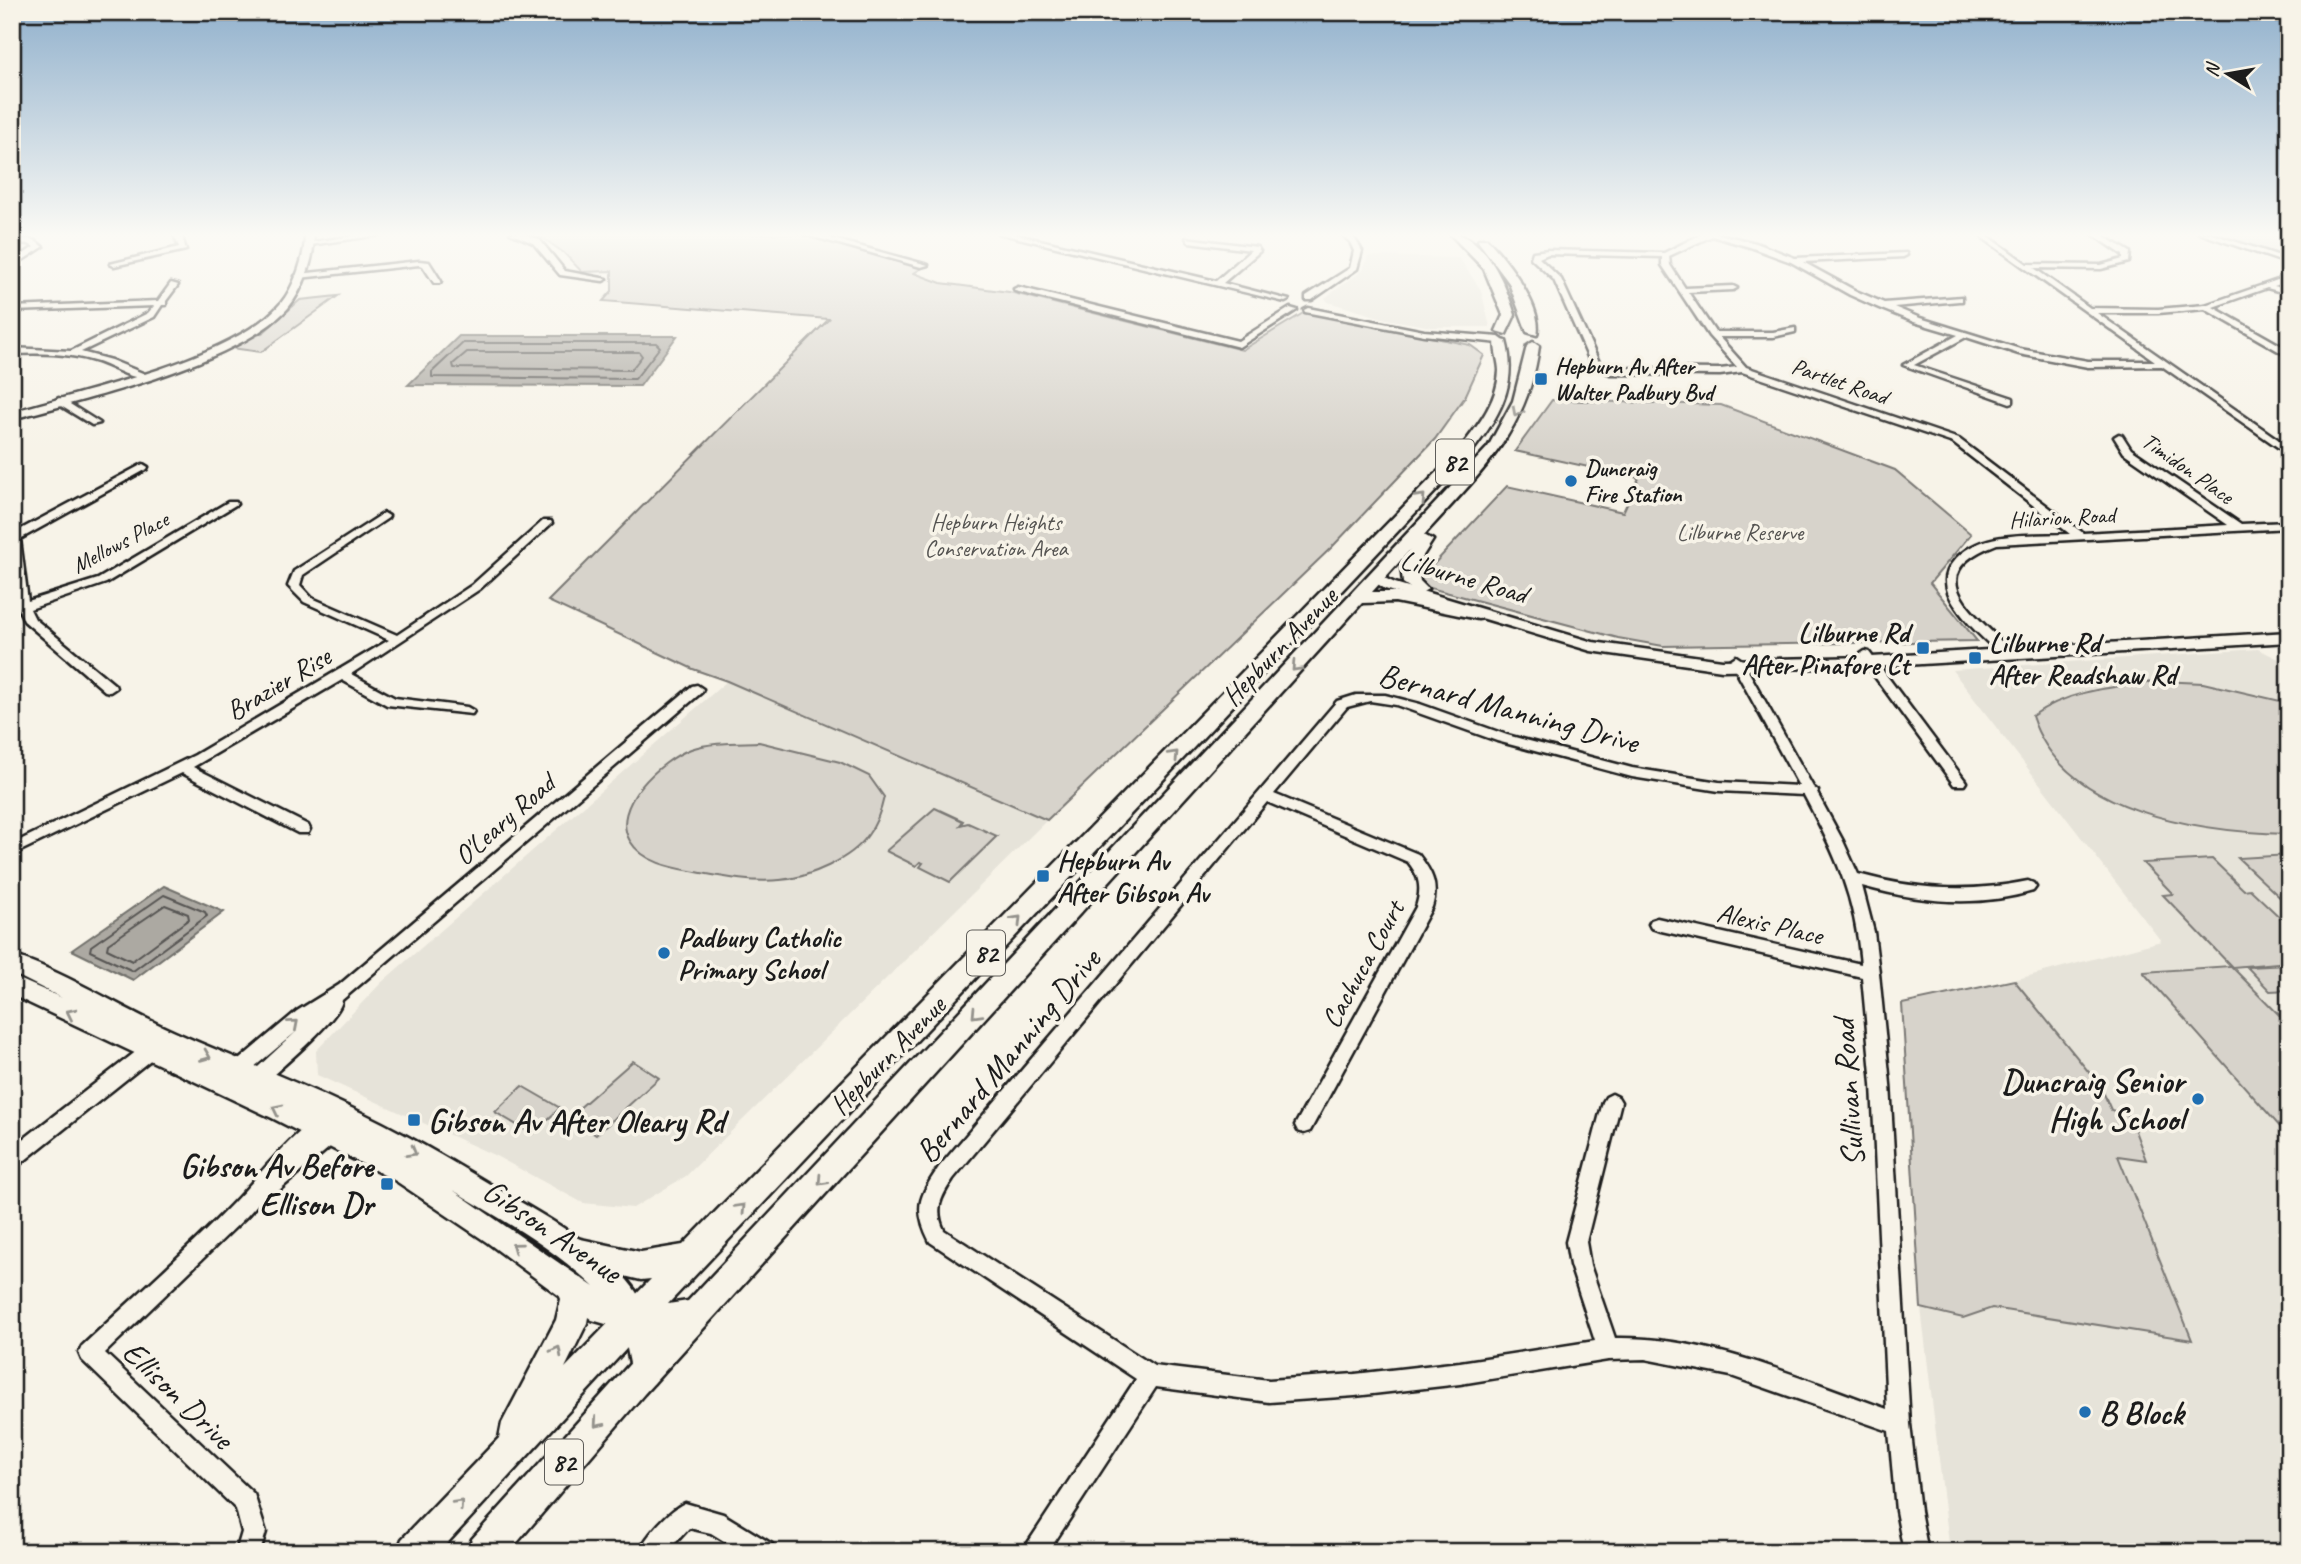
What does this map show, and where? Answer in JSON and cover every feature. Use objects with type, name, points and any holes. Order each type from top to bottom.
[{"type":"main road","points":[[1506,306],[1509,315],[1500,337],[1519,347],[1533,339]]},
{"type":"main road","name":"Hepburn Avenue","points":[[485,1552],[644,1373],[1481,464],[1509,427],[1529,383],[1533,339],[1526,306]]},
{"type":"main road","name":"Hepburn Avenue","points":[[415,1552],[635,1318],[1462,454],[1504,389],[1508,361],[1500,337]]},
{"type":"main road","points":[[1481,464],[1475,450],[1498,416],[1497,402]]},
{"type":"main road","points":[[1419,589],[1412,583],[1409,565],[1433,530],[1442,508]]},
{"type":"main road","points":[[1278,648],[1301,638],[1349,586],[1377,578],[1368,569],[1374,546]]},
{"type":"main road","points":[[1359,598],[1395,597],[1478,614]]},
{"type":"main road","name":"Gibson Avenue","points":[[12,962],[157,1045]]},
{"type":"main road","name":"Gibson Avenue","points":[[12,985],[241,1081],[482,1192],[576,1252],[614,1286],[635,1318]]},
{"type":"main road","name":"Gibson Avenue","points":[[333,1124],[441,1196],[602,1310],[635,1318]]},
{"type":"main road","points":[[576,1252],[640,1266],[681,1262],[694,1257]]},
{"type":"main road","points":[[504,1456],[571,1323],[576,1299],[571,1288]]},
{"type":"main road","points":[[644,1373],[642,1343],[635,1318],[659,1321],[699,1314]]},
{"type":"street","points":[[12,309],[88,306]]},
{"type":"street","points":[[75,352],[139,323],[159,306]]},
{"type":"street","points":[[12,416],[200,356],[260,326],[283,306]]},
{"type":"street","points":[[1086,306],[1238,344],[1293,310]]},
{"type":"street","points":[[1286,306],[1293,310],[1308,310],[1458,335]]},
{"type":"street","points":[[1308,310],[1315,306]]},
{"type":"street","points":[[1326,306],[1404,326],[1458,335],[1500,337]]},
{"type":"street","points":[[1569,306],[1595,364],[1610,371],[1720,372],[1743,369]]},
{"type":"street","points":[[1693,306],[1743,369]]},
{"type":"street","points":[[1880,306],[1964,335],[2066,361],[2161,364]]},
{"type":"street","points":[[2082,306],[2289,452]]},
{"type":"street","points":[[2088,310],[2158,311],[2209,306]]},
{"type":"street","points":[[2206,307],[2289,354]]},
{"type":"street","points":[[1713,334],[1773,335],[1792,330]]},
{"type":"street","points":[[1964,335],[1907,365],[2010,400]]},
{"type":"street","points":[[12,351],[75,352],[108,360],[142,376]]},
{"type":"street","name":"Partlet Road","points":[[1743,369],[1956,440],[2080,536]]},
{"type":"street","points":[[59,401],[95,423]]},
{"type":"street","name":"Timidon Place","points":[[2119,437],[2127,451],[2239,528]]},
{"type":"street","points":[[110,688],[30,621],[23,607],[13,539],[143,467]]},
{"type":"street","name":"Mellows Place","points":[[23,607],[102,581],[232,504]]},
{"type":"street","points":[[384,516],[298,573],[293,586],[307,600],[397,639]]},
{"type":"street","name":"Brazier Rise","points":[[12,850],[182,767],[341,674],[476,587],[547,523]]},
{"type":"street","name":"Hilarion Road","points":[[2002,649],[1966,611],[1950,589],[1950,574],[1965,553],[1995,541],[2289,525]]},
{"type":"street","name":"Lilburne Road","points":[[1377,578],[1590,640],[1737,663]]},
{"type":"street","name":"Lilburne Road","points":[[1377,578],[1390,586],[1478,614],[1608,650],[1737,663],[2281,637]]},
{"type":"street","points":[[1868,658],[1959,782]]},
{"type":"street","name":"Sullivan Road","points":[[1737,663],[1811,791],[1852,878],[1866,932],[1871,973],[1899,1423],[1908,1511],[1916,1552]]},
{"type":"street","points":[[341,674],[392,702],[467,711]]},
{"type":"street","name":"O'Leary Road","points":[[241,1081],[316,1024],[345,990],[697,689]]},
{"type":"street","name":"Bernard Manning Drive","points":[[1811,791],[1709,787],[1610,770],[1531,748],[1371,696],[1354,698],[1342,704],[946,1173],[928,1200],[928,1219],[937,1236],[1152,1376],[1269,1391],[1460,1373],[1608,1349],[1645,1348],[1731,1365],[1899,1423]]},
{"type":"street","points":[[182,767],[303,829]]},
{"type":"street","name":"Cachuca Court","points":[[1266,796],[1413,858],[1428,875],[1430,890],[1424,907],[1304,1125]]},
{"type":"street","points":[[1852,878],[1877,886],[1957,898],[1992,895],[2028,887]]},
{"type":"street","name":"Alexis Place","points":[[1657,925],[1871,973]]},
{"type":"street","points":[[12,1159],[157,1045]]},
{"type":"street","points":[[1608,1349],[1580,1265],[1576,1242],[1612,1102]]},
{"type":"street","name":"Ellison Drive","points":[[248,1552],[254,1532],[246,1502],[90,1353],[333,1124]]},
{"type":"street","points":[[1034,1552],[1152,1376]]},
{"type":"street","points":[[651,1552],[685,1515],[715,1522],[764,1552]]},
{"type":"shaded area","points":[[1342,306],[1485,306],[1490,327],[1432,327],[1386,319]]},
{"type":"shaded area","name":"Duncraig Senior High School","points":[[2258,649],[2289,664],[2289,1552],[1950,1552],[1921,1308],[1963,1318],[1992,1308],[2192,1339],[2118,1155],[2146,1160],[2111,1111],[2101,1087],[2014,980],[2161,941],[1952,670]]},
{"type":"shaded area","name":"Padbury Catholic Primary School","points":[[727,681],[1047,820],[686,1176],[633,1208],[583,1203],[496,1156],[317,1075],[316,1051],[382,982]]},
{"type":"green space","points":[[293,306],[324,306],[261,352],[231,348],[264,332]]},
{"type":"green space","name":"Hepburn Heights Conservation Area","points":[[666,306],[1065,306],[1242,350],[1305,312],[1470,345],[1484,355],[1465,397],[1435,439],[1333,546],[1047,820],[727,681],[693,669],[548,601],[829,319]]},
{"type":"green space","name":"Lilburne Reserve","points":[[1552,400],[1721,405],[1895,470],[1971,534],[1930,583],[1977,641],[1663,646],[1618,638],[1415,584],[1507,486],[1623,512],[1639,478],[1515,451]]},
{"type":"green space","points":[[2160,681],[2203,683],[2289,703],[2289,834],[2216,828],[2177,821],[2139,811],[2103,795],[2073,775],[2048,749],[2032,716],[2077,695]]},
{"type":"green space","points":[[759,742],[840,762],[869,776],[884,797],[876,821],[861,844],[841,859],[816,871],[791,878],[759,881],[678,869],[643,855],[630,841],[625,828],[626,814],[632,800],[641,786],[666,763],[699,747]]},
{"type":"green space","points":[[935,808],[963,821],[960,825],[968,823],[997,836],[950,882],[920,867],[923,863],[920,862],[916,866],[886,851]]},
{"type":"green space","points":[[2289,855],[2289,906],[2238,858]]},
{"type":"green space","points":[[2212,859],[2244,890],[2250,889],[2289,926],[2289,962],[2232,967],[2289,1025],[2289,1127],[2281,1128],[2143,972],[2231,966],[2163,895],[2173,894],[2143,863]]},
{"type":"green space","points":[[2289,965],[2289,990],[2270,991],[2247,967]]},
{"type":"green space","points":[[2014,980],[2101,1087],[2111,1110],[2129,1115],[2146,1160],[2118,1156],[2192,1340],[1992,1308],[1963,1318],[1921,1308],[1902,1004]]},
{"type":"green space","points":[[633,1061],[659,1078],[596,1135],[569,1117]]},
{"type":"green space","points":[[522,1086],[560,1108],[532,1134],[495,1112]]},
{"type":"water","points":[[459,336],[677,336],[640,386],[408,385]]},
{"type":"water","points":[[164,886],[224,912],[133,980],[72,950]]},
{"type":"place","name":"Hepburn Av After Walter Padbury Bvd","points":[[1541,379]]},
{"type":"place","name":"Duncraig Fire Station","points":[[1571,481]]},
{"type":"place","name":"Lilburne Rd After Pinafore Ct","points":[[1923,648]]},
{"type":"place","name":"Lilburne Rd After Readshaw Rd","points":[[1975,658]]},
{"type":"place","name":"Hepburn Av After Gibson Av","points":[[1043,876]]},
{"type":"place","name":"Padbury Catholic Primary School","points":[[664,953]]},
{"type":"place","name":"Duncraig Senior High School","points":[[2198,1099]]},
{"type":"place","name":"Gibson Av After Oleary Rd","points":[[414,1120]]},
{"type":"place","name":"Gibson Av Before Ellison Dr","points":[[387,1184]]},
{"type":"place","name":"B Block","points":[[2085,1412]]}]
